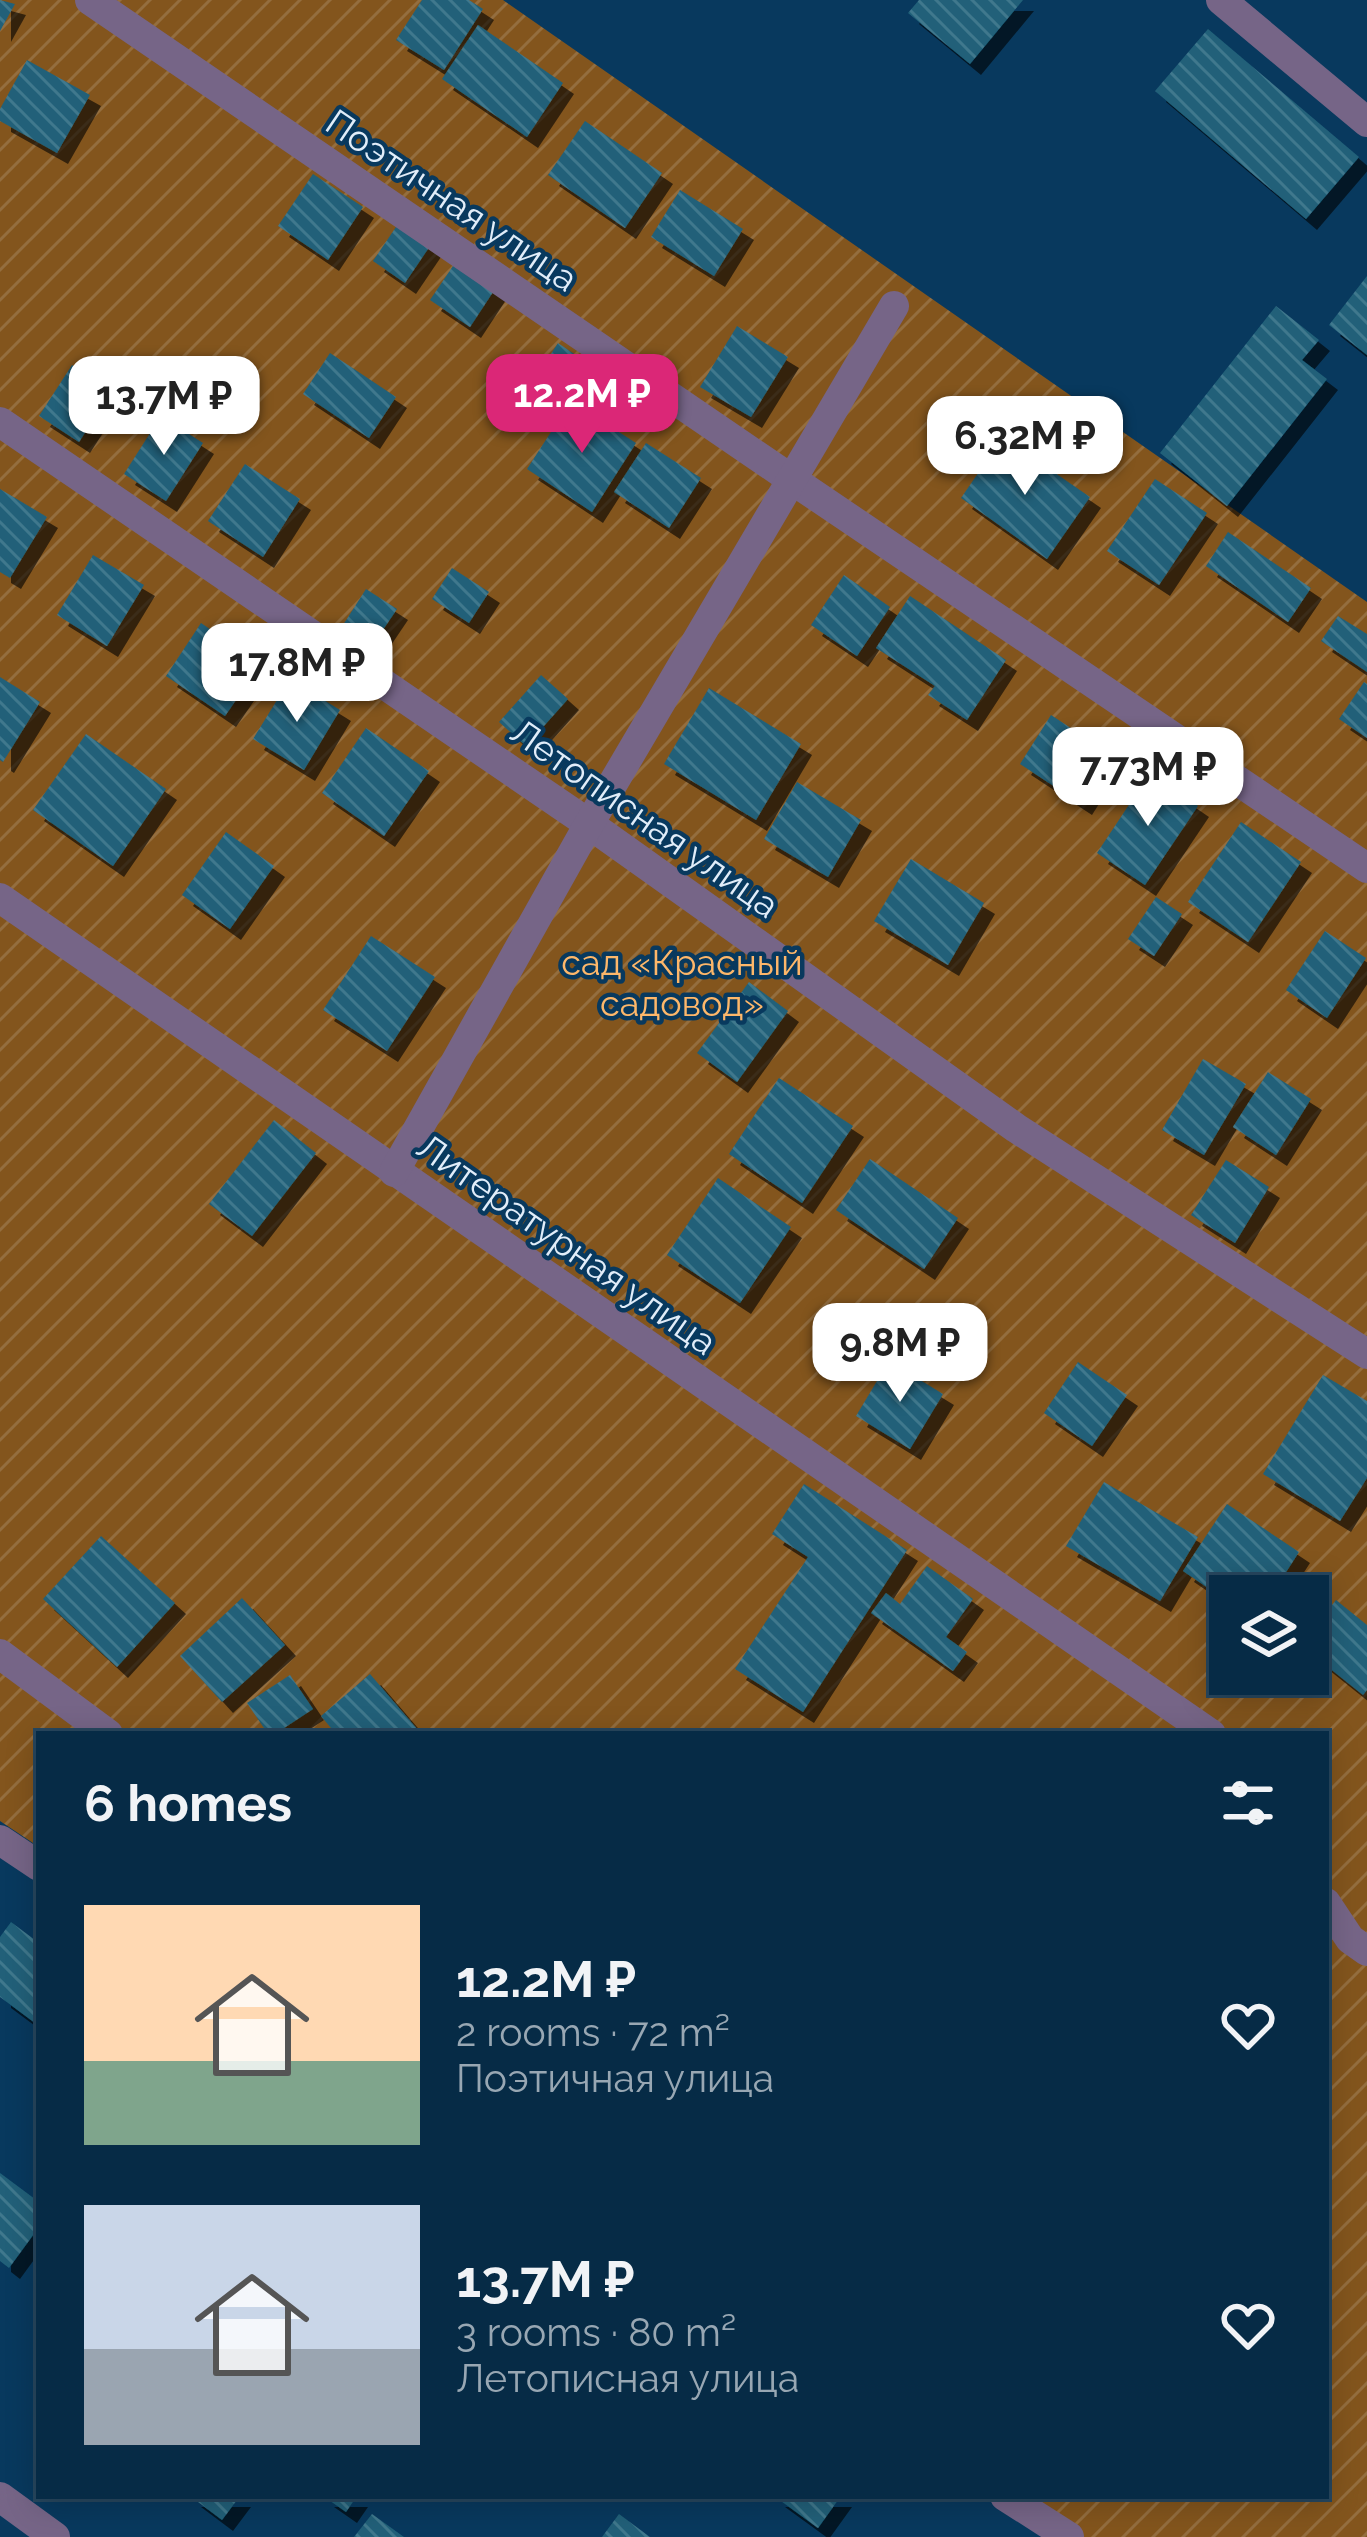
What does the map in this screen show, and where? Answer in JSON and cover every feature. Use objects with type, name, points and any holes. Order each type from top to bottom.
[{"type":"street","name":"Поэтичная улица","points":[[90,0],[1367,868]]},
{"type":"street","points":[[1221,0],[1367,122]]},
{"type":"street","points":[[394,1172],[589,824],[894,306]]},
{"type":"street","name":"Летописная улица","points":[[0,422],[589,824],[1016,1128],[1367,1354]]},
{"type":"street","name":"Литературная улица","points":[[0,898],[1207,1731]]},
{"type":"street","points":[[0,1654],[104,1731]]},
{"type":"street","points":[[0,1840],[36,1864]]},
{"type":"street","points":[[1329,1906],[1361,1935]]},
{"type":"street","points":[[0,2497],[56,2537]]},
{"type":"street","points":[[1010,2499],[1069,2537]]},
{"type":"green space","name":"сад «Красный садовод»","points":[[0,0],[503,0],[1367,602],[1367,2537],[1082,2537],[1025,2499],[1329,2499],[1329,1731],[36,1731],[36,1845],[0,1821]]},
{"type":"building","points":[[0,0],[15,4],[0,31]]},
{"type":"building","points":[[422,0],[469,0],[483,9],[444,70],[396,40]]},
{"type":"building","points":[[919,0],[1023,0],[970,64],[908,13]]},
{"type":"building","points":[[478,25],[563,83],[527,137],[442,79]]},
{"type":"building","points":[[1208,29],[1359,157],[1306,219],[1155,91]]},
{"type":"building","points":[[27,60],[90,95],[57,153],[0,121],[0,109]]},
{"type":"building","points":[[585,121],[662,173],[625,228],[548,175]]},
{"type":"building","points":[[313,174],[363,207],[328,260],[278,226]]},
{"type":"building","points":[[680,190],[743,229],[714,276],[651,237]]},
{"type":"building","points":[[398,224],[430,246],[405,283],[373,261]]},
{"type":"building","points":[[455,263],[495,289],[470,327],[430,300]]},
{"type":"building","points":[[1367,276],[1367,355],[1329,325]]},
{"type":"building","points":[[1276,306],[1319,340],[1302,360],[1327,379],[1227,506],[1160,453]]},
{"type":"building","points":[[737,326],[788,357],[751,417],[700,387]]},
{"type":"building","points":[[558,343],[592,366],[560,413],[527,391]]},
{"type":"building","points":[[330,353],[396,397],[369,438],[303,394]]},
{"type":"building","points":[[72,365],[112,391],[79,442],[39,416]]},
{"type":"building","points":[[571,401],[636,443],[592,512],[527,469]]},
{"type":"building","points":[[161,416],[203,443],[166,501],[124,474]]},
{"type":"building","points":[[1003,437],[1090,497],[1047,559],[961,498]]},
{"type":"building","points":[[646,443],[701,478],[669,528],[614,492]]},
{"type":"building","points":[[245,464],[300,499],[263,557],[208,521]]},
{"type":"building","points":[[1155,479],[1207,513],[1159,585],[1107,551]]},
{"type":"building","points":[[0,489],[47,517],[10,578],[0,572]]},
{"type":"building","points":[[1228,532],[1311,588],[1288,622],[1206,566]]},
{"type":"building","points":[[93,555],[144,585],[107,646],[57,615]]},
{"type":"building","points":[[452,568],[489,592],[469,623],[432,599]]},
{"type":"building","points":[[844,575],[890,607],[857,656],[811,625]]},
{"type":"building","points":[[366,589],[397,609],[364,658],[334,639]]},
{"type":"building","points":[[910,596],[1006,660],[967,720],[928,695],[935,686],[876,648]]},
{"type":"building","points":[[1338,616],[1367,634],[1367,672],[1321,641]]},
{"type":"building","points":[[201,623],[261,664],[225,716],[166,676]]},
{"type":"building","points":[[541,675],[568,699],[526,746],[499,722]]},
{"type":"building","points":[[0,677],[40,702],[3,762],[0,760]]},
{"type":"building","points":[[290,679],[340,710],[304,770],[253,739]]},
{"type":"building","points":[[1367,684],[1367,738],[1339,719]]},
{"type":"building","points":[[709,688],[801,744],[756,820],[664,764]]},
{"type":"building","points":[[1051,715],[1112,755],[1081,804],[1020,764]]},
{"type":"building","points":[[366,728],[429,771],[384,836],[322,793]]},
{"type":"building","points":[[86,734],[166,789],[113,866],[33,810]]},
{"type":"building","points":[[1150,773],[1198,806],[1145,885],[1097,853]]},
{"type":"building","points":[[797,782],[861,820],[828,877],[764,839]]},
{"type":"building","points":[[1241,822],[1301,862],[1248,942],[1188,902]]},
{"type":"building","points":[[226,832],[274,866],[230,929],[182,895]]},
{"type":"building","points":[[911,859],[984,903],[948,965],[874,921]]},
{"type":"building","points":[[1156,897],[1182,914],[1154,956],[1128,939]]},
{"type":"building","points":[[1325,931],[1366,958],[1327,1018],[1286,990]]},
{"type":"building","points":[[371,936],[435,977],[387,1051],[323,1010]]},
{"type":"building","points":[[749,982],[788,1011],[737,1082],[697,1053]]},
{"type":"building","points":[[1203,1059],[1246,1084],[1204,1155],[1162,1130]]},
{"type":"building","points":[[1268,1072],[1311,1099],[1276,1155],[1233,1127]]},
{"type":"building","points":[[779,1078],[853,1126],[802,1203],[729,1154]]},
{"type":"building","points":[[274,1120],[316,1153],[252,1236],[209,1204]]},
{"type":"building","points":[[870,1159],[958,1218],[924,1269],[836,1210]]},
{"type":"building","points":[[1226,1160],[1269,1187],[1235,1243],[1191,1215]]},
{"type":"building","points":[[718,1178],[791,1227],[740,1303],[667,1255]]},
{"type":"building","points":[[889,1361],[943,1394],[910,1449],[856,1416]]},
{"type":"building","points":[[1078,1362],[1127,1395],[1092,1446],[1044,1413]]},
{"type":"building","points":[[1323,1375],[1367,1401],[1367,1478],[1340,1521],[1263,1474]]},
{"type":"building","points":[[1104,1482],[1198,1537],[1160,1601],[1066,1546]]},
{"type":"building","points":[[804,1484],[907,1550],[803,1712],[735,1669],[808,1557],[772,1534]]},
{"type":"building","points":[[1227,1504],[1299,1552],[1284,1575],[1209,1575],[1209,1589],[1183,1571]]},
{"type":"building","points":[[101,1536],[175,1603],[117,1667],[43,1599]]},
{"type":"building","points":[[927,1566],[973,1599],[946,1637],[967,1652],[953,1671],[871,1613],[886,1593],[900,1604]]},
{"type":"building","points":[[242,1598],[285,1645],[222,1702],[180,1656]]},
{"type":"building","points":[[1336,1600],[1367,1625],[1367,1690],[1363,1695],[1329,1668],[1329,1609]]},
{"type":"building","points":[[370,1674],[418,1730],[334,1731],[321,1716]]},
{"type":"building","points":[[290,1675],[313,1709],[280,1731],[266,1731],[247,1703]]},
{"type":"building","points":[[11,1922],[36,1941],[36,2024],[0,1997],[0,1937]]},
{"type":"building","points":[[0,2173],[36,2200],[36,2231],[9,2268],[0,2261]]},
{"type":"building","points":[[194,2499],[238,2499],[222,2520]]},
{"type":"building","points":[[327,2499],[355,2499],[346,2512]]},
{"type":"building","points":[[778,2499],[839,2499],[818,2528]]},
{"type":"building","points":[[372,2514],[404,2537],[354,2537]]},
{"type":"building","points":[[619,2514],[650,2537],[602,2537]]}]
